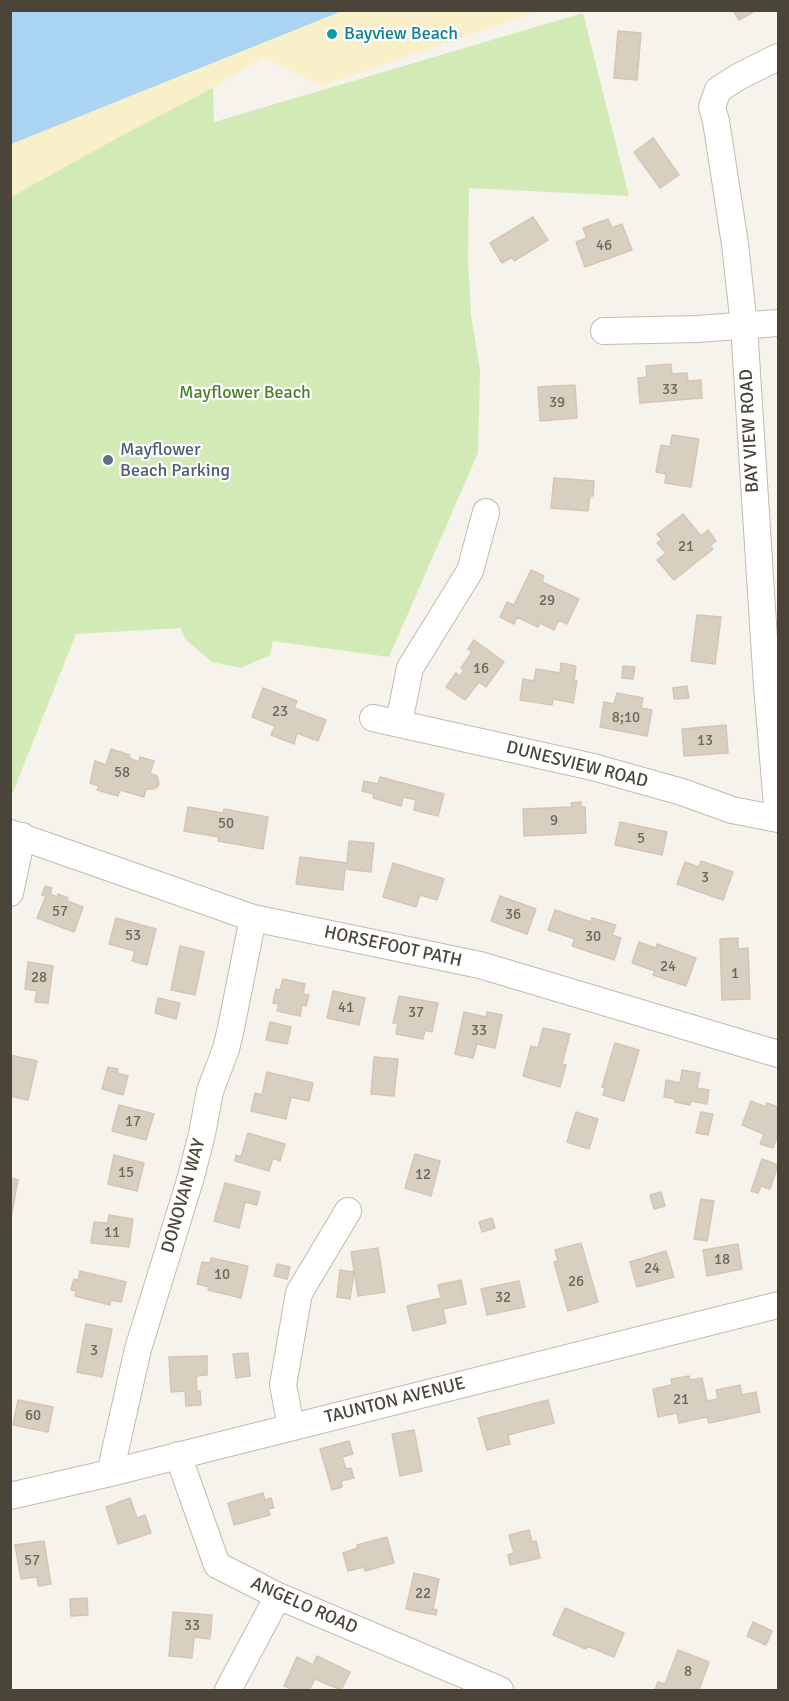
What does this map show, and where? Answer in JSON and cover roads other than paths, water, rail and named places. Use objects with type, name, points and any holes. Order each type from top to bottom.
[{"type":"street","name":"BAY VIEW ROAD","points":[[778,57],[718,90],[712,107],[735,244],[744,326],[766,674],[778,818]]},
{"type":"street","points":[[604,331],[697,329],[778,323]]},
{"type":"street","points":[[399,722],[410,669],[470,571],[486,512]]},
{"type":"street","name":"DUNESVIEW ROAD","points":[[373,718],[593,767],[682,792],[732,810],[778,818]]},
{"type":"street","points":[[10,893],[16,835]]},
{"type":"street","name":"HORSEFOOT PATH","points":[[16,835],[254,918],[480,965],[778,1054]]},
{"type":"street","name":"DONOVAN WAY","points":[[110,1473],[138,1350],[191,1177],[210,1091],[226,1049],[254,918]]},
{"type":"street","points":[[291,1427],[283,1385],[299,1293],[348,1211]]},
{"type":"street","name":"TAUNTON AVENUE","points":[[10,1496],[110,1473],[778,1305]]},
{"type":"street","name":"ANGELO ROAD","points":[[178,1455],[217,1565],[278,1596],[500,1690]]},
{"type":"street","points":[[228,1690],[278,1596]]},
{"type":"water","points":[[11,10],[342,10],[342,11],[11,144]]},
{"type":"place","name":"Bayview Beach","points":[[332,34]]},
{"type":"place","name":"Mayflower Beach Parking","points":[[108,460]]},
{"type":"park label","name":"Mayflower Beach","points":[[245,393]]}]
